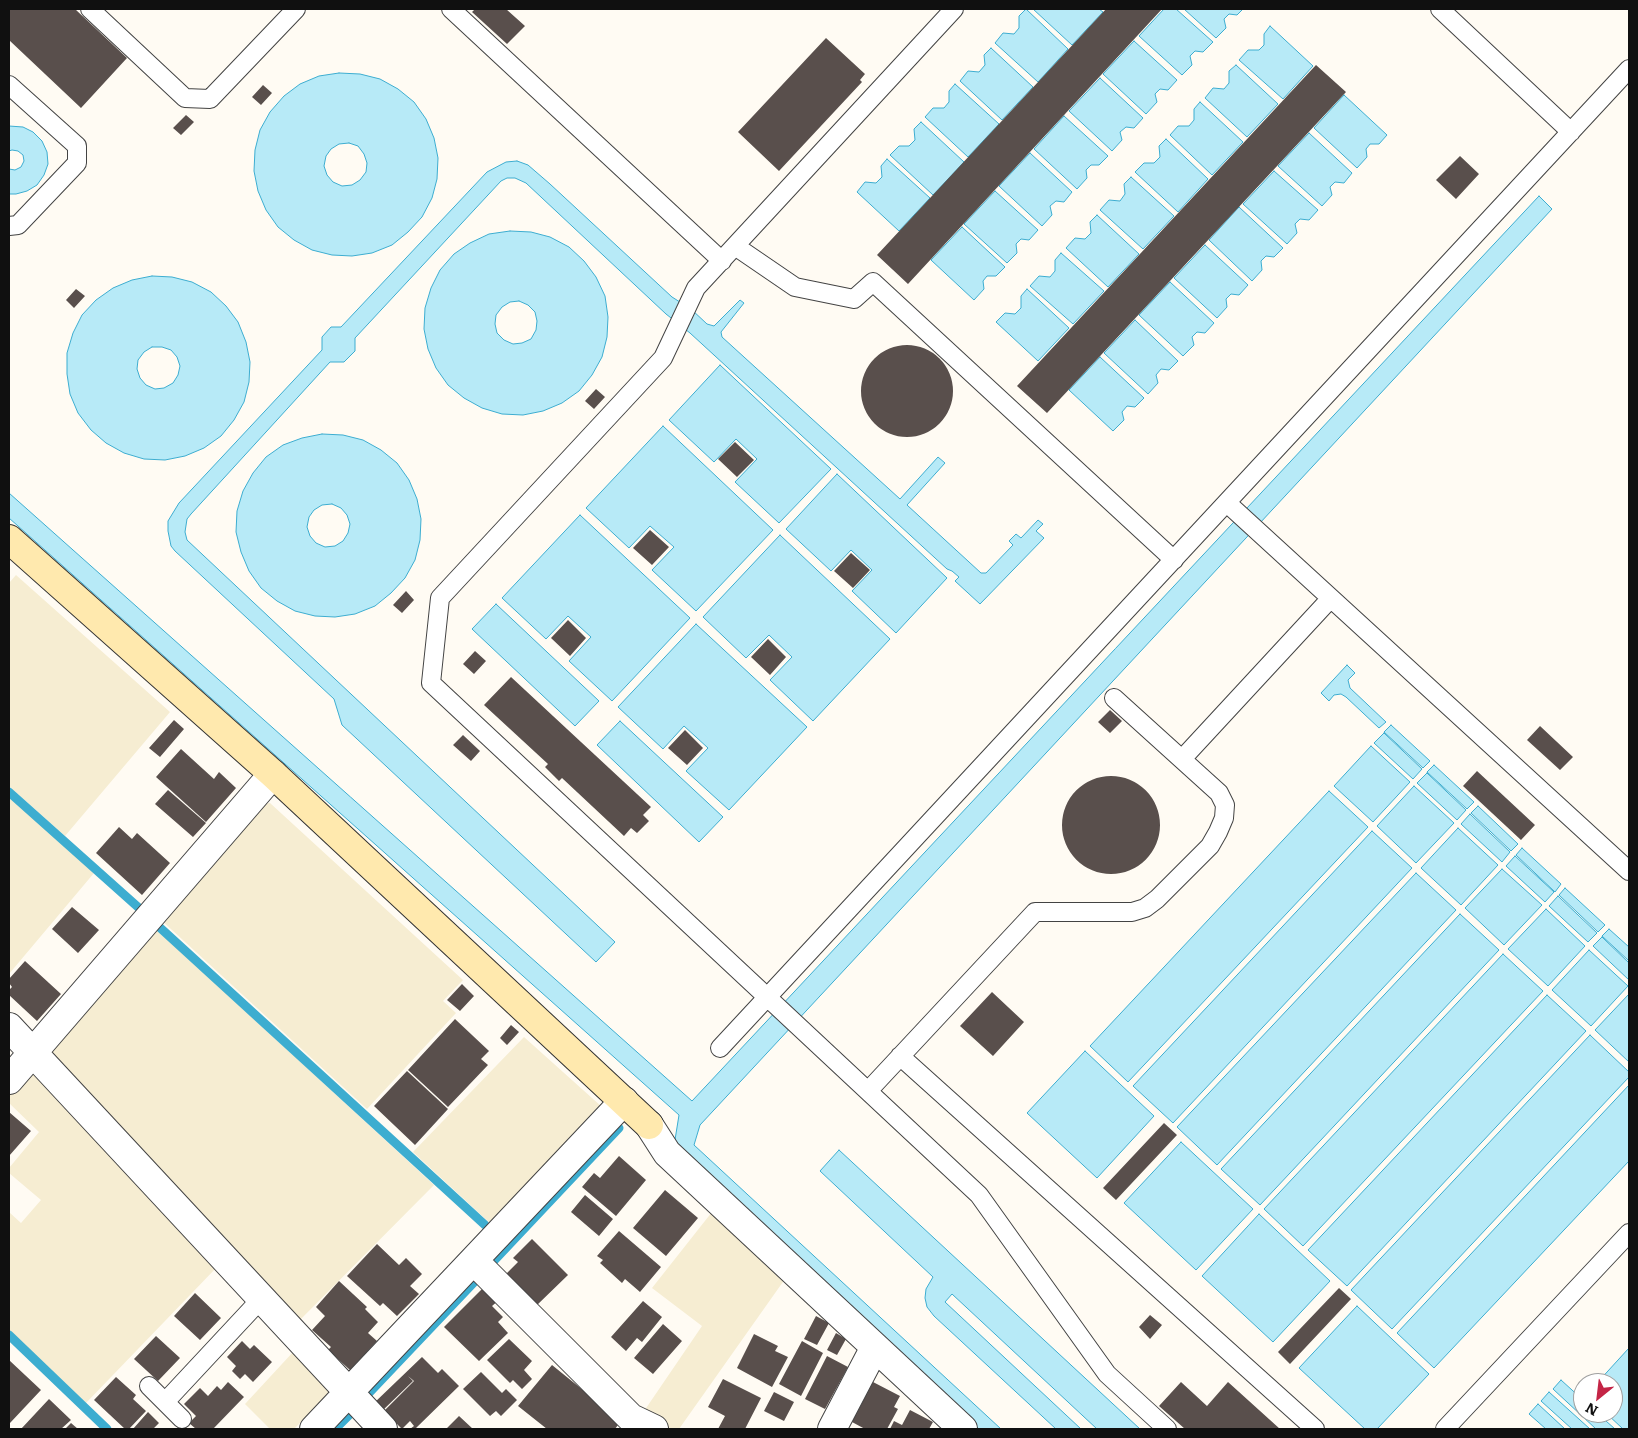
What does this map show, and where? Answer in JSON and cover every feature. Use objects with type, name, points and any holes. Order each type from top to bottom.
[{"type":"street","points":[[9,539],[273,774],[624,1101],[649,1125],[667,1153],[963,1429]]},
{"type":"street","points":[[9,1080],[273,774]]},
{"type":"street","points":[[9,1026],[383,1429]]},
{"type":"street","points":[[314,1429],[624,1101]]},
{"type":"street","points":[[474,1261],[631,1418],[654,1429]]},
{"type":"street","points":[[832,1429],[875,1347]]},
{"type":"lane","points":[[90,9],[185,98],[210,99],[296,9]]},
{"type":"lane","points":[[451,9],[722,261]]},
{"type":"lane","points":[[954,9],[696,288],[663,358],[440,598],[431,684],[979,1195],[1107,1374],[1166,1429]]},
{"type":"lane","points":[[1440,9],[1571,132]]},
{"type":"lane","points":[[720,1048],[773,1002],[1174,560],[1233,509],[1571,132],[1627,77]]},
{"type":"lane","points":[[9,85],[77,146],[77,163],[18,225],[9,226]]},
{"type":"lane","points":[[735,246],[795,287],[854,299],[872,282],[1174,560]]},
{"type":"lane","points":[[1233,509],[1629,871]]},
{"type":"lane","points":[[1182,759],[1331,598]]},
{"type":"lane","points":[[868,1091],[1035,912],[1132,912],[1145,908],[1157,900],[1210,846],[1224,818],[1225,805],[1219,793],[1114,698]]},
{"type":"lane","points":[[900,1056],[1315,1429]]},
{"type":"lane","points":[[1445,1429],[1629,1233]]},
{"type":"lane","points":[[165,1402],[262,1298]]},
{"type":"lane","points":[[149,1386],[182,1419]]},
{"type":"shaded area","points":[[16,575],[170,712],[65,836],[9,786],[9,583]]},
{"type":"shaded area","points":[[9,796],[94,873],[9,974]]},
{"type":"shaded area","points":[[270,803],[463,980],[443,1001],[456,1013],[367,1109],[160,919],[262,804]]},
{"type":"shaded area","points":[[154,927],[434,1185],[296,1324],[49,1056],[49,1047]]},
{"type":"shaded area","points":[[524,1037],[602,1107],[491,1224],[413,1152]]},
{"type":"shaded area","points":[[34,1068],[217,1267],[86,1403],[9,1330],[9,1212],[21,1223],[41,1200],[9,1173],[9,1168],[39,1132],[9,1103],[9,1095]]},
{"type":"shaded area","points":[[712,1212],[785,1279],[679,1429],[667,1429],[640,1417],[702,1326],[652,1288]]},
{"type":"shaded area","points":[[294,1351],[330,1393],[294,1429],[270,1429],[245,1404]]},
{"type":"water","points":[[1026,9],[1068,49],[1038,82],[995,43],[1003,33],[1014,34],[1019,28],[1019,16]]},
{"type":"water","points":[[1033,9],[1099,9],[1103,12],[1072,45]]},
{"type":"water","points":[[1164,9],[1176,9],[1213,42],[1203,52],[1195,51],[1190,56],[1192,65],[1182,75],[1139,36]]},
{"type":"water","points":[[1184,9],[1243,9],[1237,15],[1229,14],[1224,19],[1226,28],[1216,38]]},
{"type":"water","points":[[1270,26],[1313,66],[1283,99],[1239,60],[1248,50],[1259,50],[1264,45],[1264,34]]},
{"type":"water","points":[[1134,41],[1177,80],[1168,90],[1160,89],[1155,94],[1157,102],[1146,114],[1103,74]]},
{"type":"water","points":[[991,48],[1033,87],[1002,120],[960,81],[968,71],[979,72],[985,65],[984,55]]},
{"type":"water","points":[[1236,65],[1278,104],[1247,137],[1205,98],[1213,88],[1224,89],[1229,83],[1229,71]]},
{"type":"water","points":[[339,73],[360,74],[380,79],[398,89],[414,102],[426,119],[434,138],[438,158],[437,179],[432,198],[422,217],[392,245],[372,253],[352,256],[332,255],[312,250],[294,240],[278,227],[266,210],[258,191],[254,171],[255,150],[260,130],[270,112],[284,96],[300,84],[319,76]],"holes":[[[349,143],[358,146],[364,154],[367,163],[366,172],[360,180],[352,185],[342,186],[333,182],[327,175],[324,166],[326,156],[331,149],[339,144]]]},
{"type":"water","points":[[1100,78],[1143,118],[1134,128],[1126,127],[1120,132],[1122,140],[1112,151],[1069,111]]},
{"type":"water","points":[[955,84],[999,124],[968,157],[925,117],[933,108],[944,108],[949,102],[949,91]]},
{"type":"water","points":[[1344,95],[1387,135],[1379,144],[1370,144],[1366,149],[1367,157],[1357,168],[1314,128]]},
{"type":"water","points":[[1200,102],[1243,142],[1212,175],[1170,135],[1178,126],[1189,126],[1194,120],[1194,109]]},
{"type":"water","points":[[1064,116],[1108,156],[1099,165],[1091,165],[1086,170],[1087,178],[1077,189],[1034,149]]},
{"type":"water","points":[[921,122],[964,162],[933,195],[890,155],[899,146],[909,146],[915,140],[914,129]]},
{"type":"water","points":[[9,126],[23,127],[33,132],[42,141],[47,152],[48,164],[44,175],[37,185],[27,191],[16,194],[9,194],[9,169],[15,170],[21,167],[24,161],[23,155],[18,151],[9,151]]},
{"type":"water","points":[[1309,133],[1352,173],[1344,183],[1335,182],[1330,187],[1332,195],[1322,206],[1278,166]]},
{"type":"water","points":[[1166,139],[1208,179],[1178,212],[1135,172],[1144,163],[1154,163],[1160,157],[1159,146]]},
{"type":"water","points":[[1030,153],[1072,192],[1064,202],[1056,201],[1050,206],[1052,215],[1042,226],[999,186]]},
{"type":"water","points":[[887,159],[930,198],[899,231],[857,192],[865,182],[876,183],[882,177],[881,166]]},
{"type":"water","points":[[517,161],[528,165],[672,297],[691,309],[707,324],[714,326],[740,300],[744,303],[721,332],[722,337],[900,499],[938,457],[945,463],[907,505],[981,573],[986,573],[1013,545],[1009,541],[1016,534],[1021,538],[1038,520],[1043,524],[1036,531],[1044,538],[980,604],[955,581],[959,577],[947,569],[690,333],[666,314],[526,183],[515,178],[507,178],[501,181],[355,338],[355,351],[344,362],[330,362],[191,514],[187,519],[185,532],[187,540],[615,942],[596,962],[342,725],[334,699],[175,551],[171,546],[168,531],[168,521],[179,503],[322,350],[322,337],[331,327],[341,327],[487,172],[506,162]]},
{"type":"water","points":[[1274,171],[1318,210],[1309,220],[1300,219],[1295,224],[1297,233],[1287,244],[1243,204]]},
{"type":"water","points":[[1131,177],[1174,216],[1143,249],[1100,210],[1109,200],[1120,201],[1125,194],[1124,184]]},
{"type":"water","points":[[995,191],[1038,230],[1029,240],[1021,239],[1016,244],[1017,253],[1007,263],[964,224]]},
{"type":"water","points":[[1539,196],[1552,209],[700,1125],[694,1145],[1001,1429],[979,1429],[674,1146],[679,1115],[9,518],[9,493],[692,1101]]},
{"type":"water","points":[[1239,207],[1283,248],[1274,257],[1266,256],[1261,261],[1262,270],[1252,281],[1209,240]]},
{"type":"water","points":[[1097,215],[1139,254],[1108,287],[1066,248],[1075,238],[1085,239],[1091,233],[1090,222]]},
{"type":"water","points":[[962,227],[1005,267],[996,276],[987,276],[983,281],[984,289],[974,300],[931,260]]},
{"type":"water","points":[[510,231],[531,232],[550,237],[569,247],[584,261],[596,277],[605,296],[608,317],[607,337],[602,357],[592,375],[579,391],[562,403],[543,411],[523,415],[502,414],[482,408],[464,398],[448,385],[436,368],[428,349],[424,329],[425,308],[431,288],[440,270],[454,254],[470,243],[489,234]],"holes":[[[519,301],[528,305],[535,312],[537,321],[536,330],[531,339],[513,344],[504,340],[497,333],[496,315],[502,307],[510,302]]]},
{"type":"water","points":[[1205,245],[1248,285],[1239,295],[1231,294],[1226,299],[1227,307],[1217,318],[1174,278]]},
{"type":"water","points":[[1061,253],[1104,291],[1073,324],[1030,286],[1039,276],[1050,277],[1055,271],[1055,260]]},
{"type":"water","points":[[152,276],[172,277],[192,282],[211,292],[226,306],[238,322],[246,342],[250,362],[249,382],[244,402],[234,420],[221,436],[204,448],[185,456],[165,460],[144,459],[124,453],[106,443],[91,430],[78,413],[70,394],[67,374],[67,353],[73,333],[82,315],[96,300],[113,288],[132,280]],"holes":[[[152,347],[162,347],[171,350],[177,357],[180,366],[178,375],[173,383],[164,388],[155,389],[146,385],[140,378],[137,369],[138,360],[144,352]]]},
{"type":"water","points":[[1170,282],[1214,323],[1205,333],[1197,332],[1192,337],[1194,345],[1183,356],[1139,315]]},
{"type":"water","points":[[1027,289],[1069,328],[1038,361],[996,322],[1005,313],[1015,314],[1021,308],[1021,296]]},
{"type":"water","points":[[1135,320],[1178,361],[1169,370],[1161,369],[1156,375],[1158,383],[1148,394],[1104,353]]},
{"type":"water","points":[[1100,357],[1144,398],[1135,407],[1127,406],[1122,412],[1124,420],[1113,431],[1069,390]]},
{"type":"water","points":[[720,365],[831,469],[779,523],[735,482],[757,459],[736,439],[714,462],[669,420]]},
{"type":"water","points":[[663,426],[773,530],[696,611],[652,570],[674,547],[650,526],[629,548],[586,508]]},
{"type":"water","points":[[322,434],[343,435],[363,440],[381,450],[397,463],[409,480],[417,499],[421,519],[420,540],[415,560],[405,578],[391,593],[375,606],[355,614],[335,617],[315,616],[295,611],[277,601],[261,588],[249,571],[241,552],[236,532],[237,511],[243,491],[253,473],[266,457],[283,445],[302,438]],"holes":[[[332,504],[341,508],[347,515],[350,524],[348,533],[343,541],[335,546],[325,547],[316,543],[310,536],[307,527],[309,517],[314,510],[322,505]]]},
{"type":"water","points":[[837,474],[947,578],[896,633],[852,591],[872,570],[851,550],[831,571],[786,529]]},
{"type":"water","points":[[580,515],[690,618],[612,701],[569,661],[591,637],[568,616],[546,639],[502,598]]},
{"type":"water","points":[[780,535],[890,639],[813,721],[770,680],[792,657],[769,635],[746,658],[703,617]]},
{"type":"water","points":[[496,604],[599,701],[575,726],[472,629]]},
{"type":"water","points":[[696,624],[807,727],[729,810],[686,771],[708,748],[684,726],[663,749],[618,707]]},
{"type":"water","points":[[1347,665],[1355,673],[1348,680],[1350,688],[1386,722],[1379,728],[1346,697],[1341,694],[1334,695],[1329,701],[1321,693]]},
{"type":"water","points":[[620,721],[723,817],[699,842],[597,745]]},
{"type":"water","points":[[1391,725],[1430,761],[1423,768],[1384,732]]},
{"type":"water","points":[[1384,733],[1422,769],[1413,779],[1374,743]]},
{"type":"water","points":[[1371,746],[1410,782],[1373,822],[1334,786]]},
{"type":"water","points":[[1434,765],[1474,802],[1467,809],[1427,772]]},
{"type":"water","points":[[1427,773],[1466,810],[1457,820],[1417,783]]},
{"type":"water","points":[[1414,786],[1454,823],[1416,863],[1377,826]]},
{"type":"water","points":[[1329,791],[1368,827],[1128,1082],[1090,1046]]},
{"type":"water","points":[[1478,806],[1518,844],[1511,851],[1471,813]]},
{"type":"water","points":[[1470,814],[1510,852],[1502,862],[1461,824]]},
{"type":"water","points":[[1458,828],[1498,865],[1461,905],[1421,868]]},
{"type":"water","points":[[1372,831],[1412,868],[1173,1123],[1133,1086]]},
{"type":"water","points":[[1522,848],[1561,884],[1555,892],[1516,855]]},
{"type":"water","points":[[1515,856],[1554,892],[1545,902],[1506,866]]},
{"type":"water","points":[[1502,869],[1542,905],[1504,945],[1465,908]]},
{"type":"water","points":[[1416,873],[1456,910],[1217,1165],[1177,1127]]},
{"type":"water","points":[[1565,888],[1605,925],[1598,932],[1559,895]]},
{"type":"water","points":[[1558,896],[1597,933],[1588,942],[1549,906]]},
{"type":"water","points":[[1546,909],[1585,946],[1548,986],[1508,949]]},
{"type":"water","points":[[1460,914],[1499,950],[1260,1205],[1221,1169]]},
{"type":"water","points":[[1609,929],[1629,947],[1629,961],[1602,936]]},
{"type":"water","points":[[1602,937],[1629,963],[1629,980],[1593,946]]},
{"type":"water","points":[[1589,950],[1628,986],[1591,1026],[1552,990]]},
{"type":"water","points":[[1503,954],[1543,991],[1303,1246],[1264,1209]]},
{"type":"water","points":[[1629,994],[1629,1062],[1595,1030]]},
{"type":"water","points":[[1547,995],[1586,1031],[1347,1286],[1308,1250]]},
{"type":"water","points":[[1590,1035],[1629,1072],[1629,1077],[1392,1329],[1351,1290]]},
{"type":"water","points":[[1085,1051],[1154,1116],[1097,1178],[1027,1113]]},
{"type":"water","points":[[1629,1085],[1629,1161],[1434,1368],[1397,1333]]},
{"type":"water","points":[[1181,1142],[1253,1209],[1196,1270],[1124,1203]]},
{"type":"water","points":[[839,1150],[1140,1429],[1097,1429],[952,1294],[945,1302],[1081,1429],[1056,1429],[934,1316],[927,1307],[925,1298],[926,1289],[933,1277],[820,1171]]},
{"type":"water","points":[[1259,1214],[1330,1281],[1273,1342],[1202,1276]]},
{"type":"water","points":[[1357,1306],[1429,1374],[1377,1429],[1365,1429],[1299,1368]]},
{"type":"water","points":[[1629,1348],[1629,1429],[1623,1429],[1617,1423],[1623,1423],[1623,1373],[1606,1373]]},
{"type":"water","points":[[1561,1380],[1573,1391],[1573,1408],[1553,1389]]},
{"type":"water","points":[[1549,1392],[1573,1414],[1573,1423],[1583,1423],[1590,1429],[1572,1429],[1541,1401]]},
{"type":"water","points":[[1538,1404],[1565,1429],[1546,1429],[1529,1414]]},
{"type":"water","points":[[1590,1423],[1608,1423],[1615,1429],[1596,1429]]},
{"type":"building","points":[[9,9],[75,9],[127,58],[81,108],[9,40]]},
{"type":"building","points":[[475,9],[506,9],[525,26],[507,44],[472,12]]},
{"type":"building","points":[[1106,9],[1162,9],[908,284],[877,255]]},
{"type":"building","points":[[826,38],[865,74],[860,80],[862,82],[779,171],[738,132]]},
{"type":"building","points":[[1316,65],[1346,92],[1047,413],[1017,386]]},
{"type":"building","points":[[263,85],[272,93],[261,105],[252,97]]},
{"type":"building","points":[[186,115],[194,122],[181,135],[173,128]]},
{"type":"building","points":[[1460,156],[1479,174],[1456,199],[1436,180]]},
{"type":"building","points":[[76,289],[85,296],[74,308],[66,300]]},
{"type":"building","points":[[907,345],[925,349],[939,359],[949,373],[953,391],[949,409],[939,423],[925,433],[907,437],[889,433],[875,423],[865,409],[861,391],[865,373],[875,359],[889,349]]},
{"type":"building","points":[[596,389],[605,397],[594,409],[585,401]]},
{"type":"building","points":[[735,442],[754,460],[737,477],[718,459]]},
{"type":"building","points":[[650,530],[669,547],[652,565],[633,548]]},
{"type":"building","points":[[851,553],[870,570],[853,588],[834,571]]},
{"type":"building","points":[[406,591],[414,600],[402,613],[393,605]]},
{"type":"building","points":[[568,620],[586,638],[570,656],[551,638]]},
{"type":"building","points":[[768,639],[786,657],[770,675],[751,657]]},
{"type":"building","points":[[475,651],[486,661],[474,674],[463,664]]},
{"type":"building","points":[[511,677],[651,807],[643,815],[649,821],[637,833],[631,828],[624,836],[562,778],[559,781],[545,767],[548,764],[484,705]]},
{"type":"building","points":[[1110,710],[1122,721],[1110,733],[1098,722]]},
{"type":"building","points":[[174,720],[184,729],[160,757],[149,748]]},
{"type":"building","points":[[1540,726],[1573,757],[1560,770],[1527,740]]},
{"type":"building","points":[[685,730],[703,748],[687,765],[668,748]]},
{"type":"building","points":[[463,735],[480,751],[471,761],[453,745]]},
{"type":"building","points":[[181,749],[214,779],[219,772],[236,788],[206,822],[156,777]]},
{"type":"building","points":[[1477,771],[1535,825],[1521,840],[1463,786]]},
{"type":"building","points":[[1111,776],[1130,779],[1146,790],[1157,806],[1160,825],[1157,844],[1146,860],[1130,871],[1111,874],[1092,871],[1076,860],[1065,844],[1062,825],[1065,806],[1076,790],[1092,779]]},
{"type":"building","points":[[168,790],[206,823],[193,837],[155,804]]},
{"type":"building","points":[[119,827],[132,839],[137,833],[170,863],[142,895],[96,853]]},
{"type":"building","points":[[72,907],[99,930],[78,953],[52,929]]},
{"type":"building","points":[[25,961],[61,994],[37,1021],[9,995],[9,990],[12,987],[9,979]]},
{"type":"building","points":[[462,984],[474,996],[460,1011],[447,1000]]},
{"type":"building","points":[[992,992],[1024,1022],[993,1056],[960,1026]]},
{"type":"building","points":[[455,1019],[489,1051],[481,1059],[488,1065],[448,1107],[408,1070]]},
{"type":"building","points":[[511,1025],[519,1032],[507,1045],[500,1038]]},
{"type":"building","points":[[407,1071],[448,1109],[415,1145],[374,1106]]},
{"type":"building","points":[[9,1112],[31,1131],[9,1156]]},
{"type":"building","points":[[1164,1123],[1177,1135],[1116,1200],[1103,1188]]},
{"type":"building","points":[[619,1156],[646,1180],[616,1216],[582,1187],[594,1173],[600,1178]]},
{"type":"building","points":[[665,1190],[698,1218],[666,1256],[633,1228]]},
{"type":"building","points":[[585,1195],[613,1219],[599,1236],[571,1212]]},
{"type":"building","points":[[619,1231],[661,1267],[640,1292],[625,1279],[622,1283],[600,1263],[603,1260],[597,1256]]},
{"type":"building","points":[[532,1239],[568,1275],[536,1306],[505,1275],[518,1262],[513,1258]]},
{"type":"building","points":[[377,1244],[399,1265],[406,1258],[422,1274],[410,1286],[419,1294],[397,1316],[383,1303],[380,1306],[347,1276]]},
{"type":"building","points":[[339,1281],[367,1307],[365,1309],[378,1322],[368,1333],[377,1341],[350,1370],[328,1350],[331,1347],[312,1330],[325,1316],[316,1307]]},
{"type":"building","points":[[485,1286],[499,1300],[492,1306],[503,1317],[498,1322],[508,1333],[479,1361],[444,1327]]},
{"type":"building","points":[[1339,1288],[1351,1299],[1290,1364],[1278,1352]]},
{"type":"building","points":[[195,1293],[221,1318],[200,1340],[174,1316]]},
{"type":"building","points":[[643,1301],[662,1317],[642,1342],[637,1338],[626,1351],[611,1337]]},
{"type":"building","points":[[1150,1315],[1162,1325],[1150,1339],[1139,1327]]},
{"type":"building","points":[[816,1316],[829,1323],[817,1345],[804,1339]]},
{"type":"building","points":[[663,1324],[682,1341],[653,1374],[634,1358]]},
{"type":"building","points":[[836,1333],[846,1339],[837,1355],[827,1350]]},
{"type":"building","points":[[754,1334],[778,1346],[775,1351],[788,1357],[772,1387],[737,1368]]},
{"type":"building","points":[[156,1336],[180,1358],[158,1381],[134,1359]]},
{"type":"building","points":[[509,1339],[532,1361],[524,1370],[532,1379],[522,1389],[513,1380],[510,1383],[487,1360]]},
{"type":"building","points":[[242,1341],[250,1349],[254,1345],[272,1362],[253,1382],[245,1374],[240,1379],[232,1371],[236,1366],[227,1357]]},
{"type":"building","points":[[802,1341],[823,1353],[801,1396],[779,1384]]},
{"type":"building","points":[[827,1356],[848,1367],[825,1409],[805,1399]]},
{"type":"building","points":[[422,1357],[438,1373],[442,1369],[459,1386],[416,1428],[418,1429],[410,1429],[414,1426],[410,1421],[402,1429],[384,1411],[414,1381],[408,1376],[413,1381],[381,1412],[373,1404]]},
{"type":"building","points":[[9,1360],[41,1390],[10,1423],[9,1421]]},
{"type":"building","points":[[552,1365],[621,1421],[615,1429],[547,1429],[518,1406]]},
{"type":"building","points":[[481,1372],[502,1393],[506,1389],[517,1400],[501,1416],[496,1411],[490,1416],[463,1389]]},
{"type":"building","points":[[116,1377],[136,1395],[133,1399],[146,1411],[129,1429],[125,1429],[94,1400]]},
{"type":"building","points":[[723,1379],[761,1398],[745,1429],[718,1429],[725,1416],[708,1407]]},
{"type":"building","points":[[228,1382],[244,1397],[213,1429],[196,1429],[189,1423],[196,1416],[184,1404],[200,1388],[208,1396],[217,1386],[221,1390]]},
{"type":"building","points":[[873,1382],[900,1396],[894,1407],[898,1409],[887,1429],[865,1429],[852,1422]]},
{"type":"building","points":[[1181,1382],[1207,1406],[1228,1382],[1280,1429],[1185,1429],[1159,1406]]},
{"type":"building","points":[[774,1392],[794,1402],[784,1421],[764,1411]]},
{"type":"building","points":[[49,1399],[71,1420],[61,1429],[21,1429]]},
{"type":"building","points":[[910,1410],[933,1422],[929,1429],[890,1429],[894,1421],[902,1425]]},
{"type":"building","points":[[148,1412],[159,1423],[153,1429],[133,1429]]},
{"type":"building","points":[[459,1416],[473,1429],[446,1429]]},
{"type":"building","points":[[71,1423],[78,1429],[65,1429]]},
{"type":"waterway","points":[[9,792],[139,908]]},
{"type":"waterway","points":[[156,924],[485,1225]]},
{"type":"waterway","points":[[489,1266],[619,1128]]},
{"type":"waterway","points":[[369,1393],[479,1277]]},
{"type":"waterway","points":[[9,1335],[107,1429]]},
{"type":"waterway","points":[[335,1429],[349,1415]]}]
